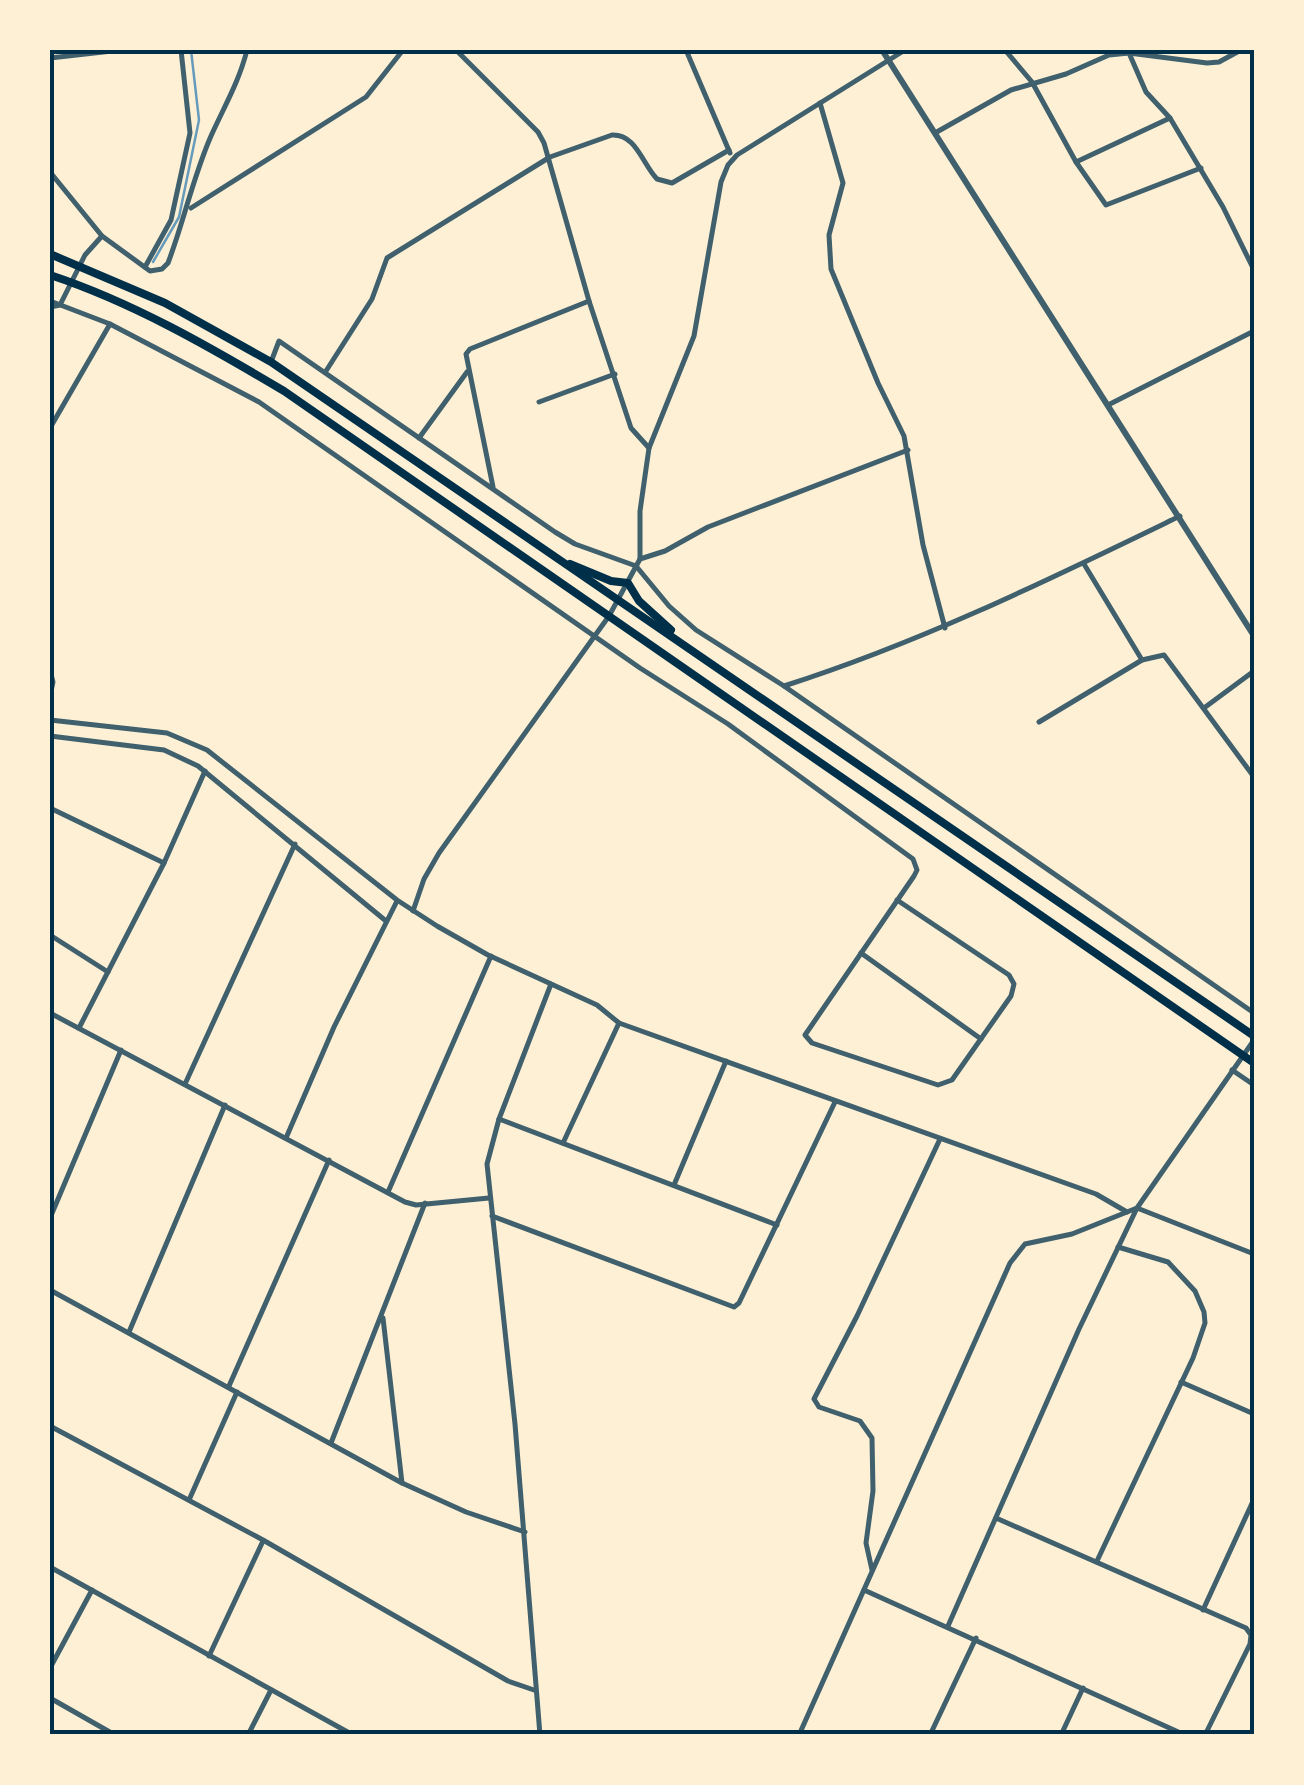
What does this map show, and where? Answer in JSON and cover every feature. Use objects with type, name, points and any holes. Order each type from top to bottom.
[{"type":"main road","points":[[50,254],[166,303],[271,362],[1254,1038]]},
{"type":"main road","points":[[50,274],[188,336],[284,392],[1254,1063]]},
{"type":"main road","points":[[566,563],[611,582],[628,583],[679,640]]},
{"type":"street","points":[[50,58],[121,50]]},
{"type":"street","points":[[144,267],[172,220],[185,158],[191,123],[182,50]]},
{"type":"street","points":[[50,172],[102,236],[144,267],[158,271],[168,262],[202,161],[241,76],[247,50]]},
{"type":"street","points":[[188,210],[366,97],[403,50]]},
{"type":"street","points":[[456,50],[538,132],[550,156],[631,428],[648,448]]},
{"type":"street","points":[[686,50],[732,159]]},
{"type":"street","points":[[882,50],[1254,636]]},
{"type":"street","points":[[412,910],[439,853],[609,616],[640,559],[640,511],[648,448],[694,336],[721,182],[732,159],[905,50]]},
{"type":"street","points":[[1005,50],[1032,82],[1076,162],[1106,205],[1201,168]]},
{"type":"street","points":[[935,133],[1032,82],[1066,74],[1109,55],[1129,51],[1207,63],[1219,62],[1241,50]]},
{"type":"street","points":[[1129,51],[1146,92],[1170,118],[1201,168],[1254,270]]},
{"type":"street","points":[[820,103],[843,182],[829,235],[832,269],[908,450],[923,545],[945,628]]},
{"type":"street","points":[[1076,162],[1170,118]]},
{"type":"street","points":[[325,372],[372,299],[387,258],[550,156],[620,134],[630,140],[656,179],[672,183],[729,150]]},
{"type":"street","points":[[185,158],[202,161]]},
{"type":"street","points":[[60,305],[85,255],[102,236]]},
{"type":"street","points":[[493,490],[465,356],[470,349],[590,300]]},
{"type":"street","points":[[50,304],[110,324],[259,402],[728,724],[913,859],[917,870],[806,1030],[808,1041],[942,1085],[952,1080],[1011,996],[1012,980],[898,900]]},
{"type":"street","points":[[50,428],[52,417],[110,324]]},
{"type":"street","points":[[1108,405],[1254,331]]},
{"type":"street","points":[[271,362],[279,342],[576,544],[636,566],[684,620],[1254,1013]]},
{"type":"street","points":[[419,438],[468,370]]},
{"type":"street","points":[[538,402],[615,374]]},
{"type":"street","points":[[640,559],[665,551],[708,527],[908,450]]},
{"type":"street","points":[[784,686],[945,628],[1180,516]]},
{"type":"street","points":[[1084,563],[1142,660]]},
{"type":"street","points":[[1039,722],[1142,660],[1154,655],[1168,657],[1254,777]]},
{"type":"street","points":[[50,670],[50,696]]},
{"type":"street","points":[[1204,708],[1254,671]]},
{"type":"street","points":[[50,720],[168,732],[207,750],[412,910],[490,956],[597,1006],[619,1024],[1096,1194],[1127,1212]]},
{"type":"street","points":[[50,736],[164,750],[205,771],[386,921]]},
{"type":"street","points":[[79,1028],[164,863],[205,771]]},
{"type":"street","points":[[50,808],[164,863]]},
{"type":"street","points":[[185,1084],[295,844]]},
{"type":"street","points":[[286,1138],[334,1027],[398,900]]},
{"type":"street","points":[[50,935],[108,972]]},
{"type":"street","points":[[861,953],[981,1039]]},
{"type":"street","points":[[388,1192],[490,956]]},
{"type":"street","points":[[548,1735],[540,1734],[534,1690],[525,1532],[486,1164],[499,1119],[551,984]]},
{"type":"street","points":[[50,1013],[411,1204],[489,1198]]},
{"type":"street","points":[[563,1143],[619,1024]]},
{"type":"street","points":[[948,1626],[1137,1208],[1254,1038]]},
{"type":"street","points":[[50,1218],[120,1050]]},
{"type":"street","points":[[674,1185],[726,1060]]},
{"type":"street","points":[[1231,1069],[1254,1085]]},
{"type":"street","points":[[492,1216],[732,1308],[739,1303],[835,1102]]},
{"type":"street","points":[[129,1332],[225,1105]]},
{"type":"street","points":[[499,1119],[777,1225]]},
{"type":"street","points":[[872,1571],[866,1543],[873,1491],[872,1438],[860,1421],[818,1408],[814,1399],[940,1139]]},
{"type":"street","points":[[228,1387],[329,1160]]},
{"type":"street","points":[[331,1444],[425,1204]]},
{"type":"street","points":[[799,1735],[1019,1249],[1033,1241],[1072,1234],[1137,1208],[1254,1254]]},
{"type":"street","points":[[1097,1562],[1181,1382],[1204,1323],[1200,1300],[1168,1262],[1118,1247]]},
{"type":"street","points":[[50,1290],[402,1484],[525,1532]]},
{"type":"street","points":[[382,1316],[402,1484]]},
{"type":"street","points":[[1181,1382],[1254,1414]]},
{"type":"street","points":[[189,1500],[238,1392]]},
{"type":"street","points":[[50,1426],[264,1540],[496,1674],[534,1690]]},
{"type":"street","points":[[1203,1610],[1254,1499]]},
{"type":"street","points":[[996,1518],[1246,1628],[1252,1639],[1206,1735]]},
{"type":"street","points":[[209,1656],[264,1540]]},
{"type":"street","points":[[50,1567],[353,1735]]},
{"type":"street","points":[[50,1668],[92,1590]]},
{"type":"street","points":[[864,1590],[1185,1735]]},
{"type":"street","points":[[930,1735],[976,1638]]},
{"type":"street","points":[[1061,1735],[1083,1688]]},
{"type":"street","points":[[248,1735],[271,1690]]},
{"type":"street","points":[[50,1698],[116,1735]]},
{"type":"street","points":[[99,1735],[105,1729]]},
{"type":"waterway","points":[[153,262],[179,217],[199,120],[191,50]]}]
